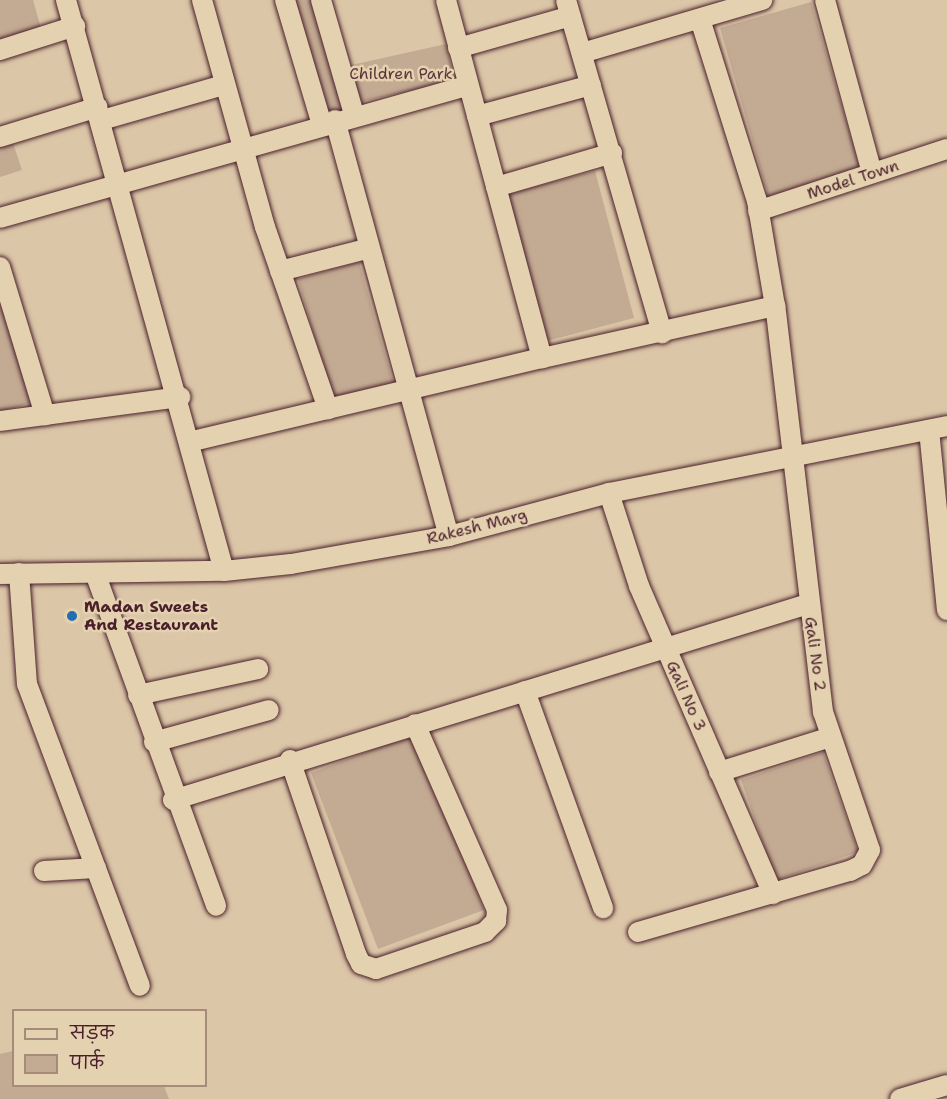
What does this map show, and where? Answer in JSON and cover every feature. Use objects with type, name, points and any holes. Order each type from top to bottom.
[{"type":"street","points":[[66,0],[122,188],[180,397],[189,442],[224,572]]},
{"type":"street","points":[[202,0],[223,86],[242,148],[280,271],[328,409]]},
{"type":"street","points":[[285,0],[328,123],[448,536]]},
{"type":"street","points":[[321,0],[354,114]]},
{"type":"street","points":[[446,0],[542,358]]},
{"type":"street","points":[[582,53],[762,0]]},
{"type":"street","points":[[825,0],[872,173]]},
{"type":"street","points":[[458,48],[569,8],[662,333]]},
{"type":"street","name":"Gali No 2","points":[[638,932],[850,871],[867,859],[868,840],[831,737],[808,603],[794,459],[775,306],[758,206],[700,19]]},
{"type":"street","points":[[0,50],[75,26]]},
{"type":"street","points":[[477,116],[591,85]]},
{"type":"street","points":[[0,137],[223,86]]},
{"type":"street","points":[[0,218],[122,188],[354,114],[468,86]]},
{"type":"street","name":"Model Town","points":[[758,206],[947,149]]},
{"type":"street","points":[[496,187],[612,153]]},
{"type":"street","points":[[280,271],[366,249]]},
{"type":"street","points":[[0,267],[45,415]]},
{"type":"street","points":[[189,442],[542,358],[775,306]]},
{"type":"street","points":[[0,421],[180,397]]},
{"type":"street","points":[[938,428],[945,599]]},
{"type":"street","name":"Rakesh Marg","points":[[9,574],[224,572],[448,536],[609,493],[794,459],[938,428]]},
{"type":"street","name":"Gali No 3","points":[[609,493],[664,646],[773,894]]},
{"type":"street","points":[[95,573],[173,800],[216,906]]},
{"type":"street","points":[[9,574],[27,684],[140,986]]},
{"type":"street","points":[[173,800],[290,760],[525,691],[808,603]]},
{"type":"street","points":[[138,695],[258,669]]},
{"type":"street","points":[[525,691],[603,908]]},
{"type":"street","points":[[154,742],[270,710]]},
{"type":"street","points":[[290,760],[356,954],[361,964],[376,969],[484,932],[496,921],[497,910],[415,724]]},
{"type":"street","points":[[719,771],[831,737]]},
{"type":"street","points":[[44,871],[96,868]]},
{"type":"street","points":[[907,1098],[947,1085]]},
{"type":"green space","points":[[0,0],[33,0],[42,32],[0,43]]},
{"type":"green space","points":[[288,0],[317,0],[348,110],[322,116]]},
{"type":"green space","points":[[811,2],[861,172],[769,198],[720,28]]},
{"type":"green space","name":"Children Park","points":[[446,44],[454,81],[355,103],[347,66]]},
{"type":"green space","points":[[11,137],[22,170],[0,177],[0,141]]},
{"type":"green space","points":[[595,171],[634,318],[543,342],[504,195]]},
{"type":"green space","points":[[359,262],[394,386],[333,403],[298,279]]},
{"type":"green space","points":[[0,287],[36,401],[0,412]]},
{"type":"green space","points":[[417,733],[484,910],[378,949],[311,773]]},
{"type":"green space","points":[[823,752],[858,852],[776,880],[741,780]]},
{"type":"green space","points":[[12,1051],[12,1087],[164,1087],[169,1099],[0,1099],[0,1054]]},
{"type":"place","name":"Madan Sweets And Restaurant","points":[[72,616]]}]
